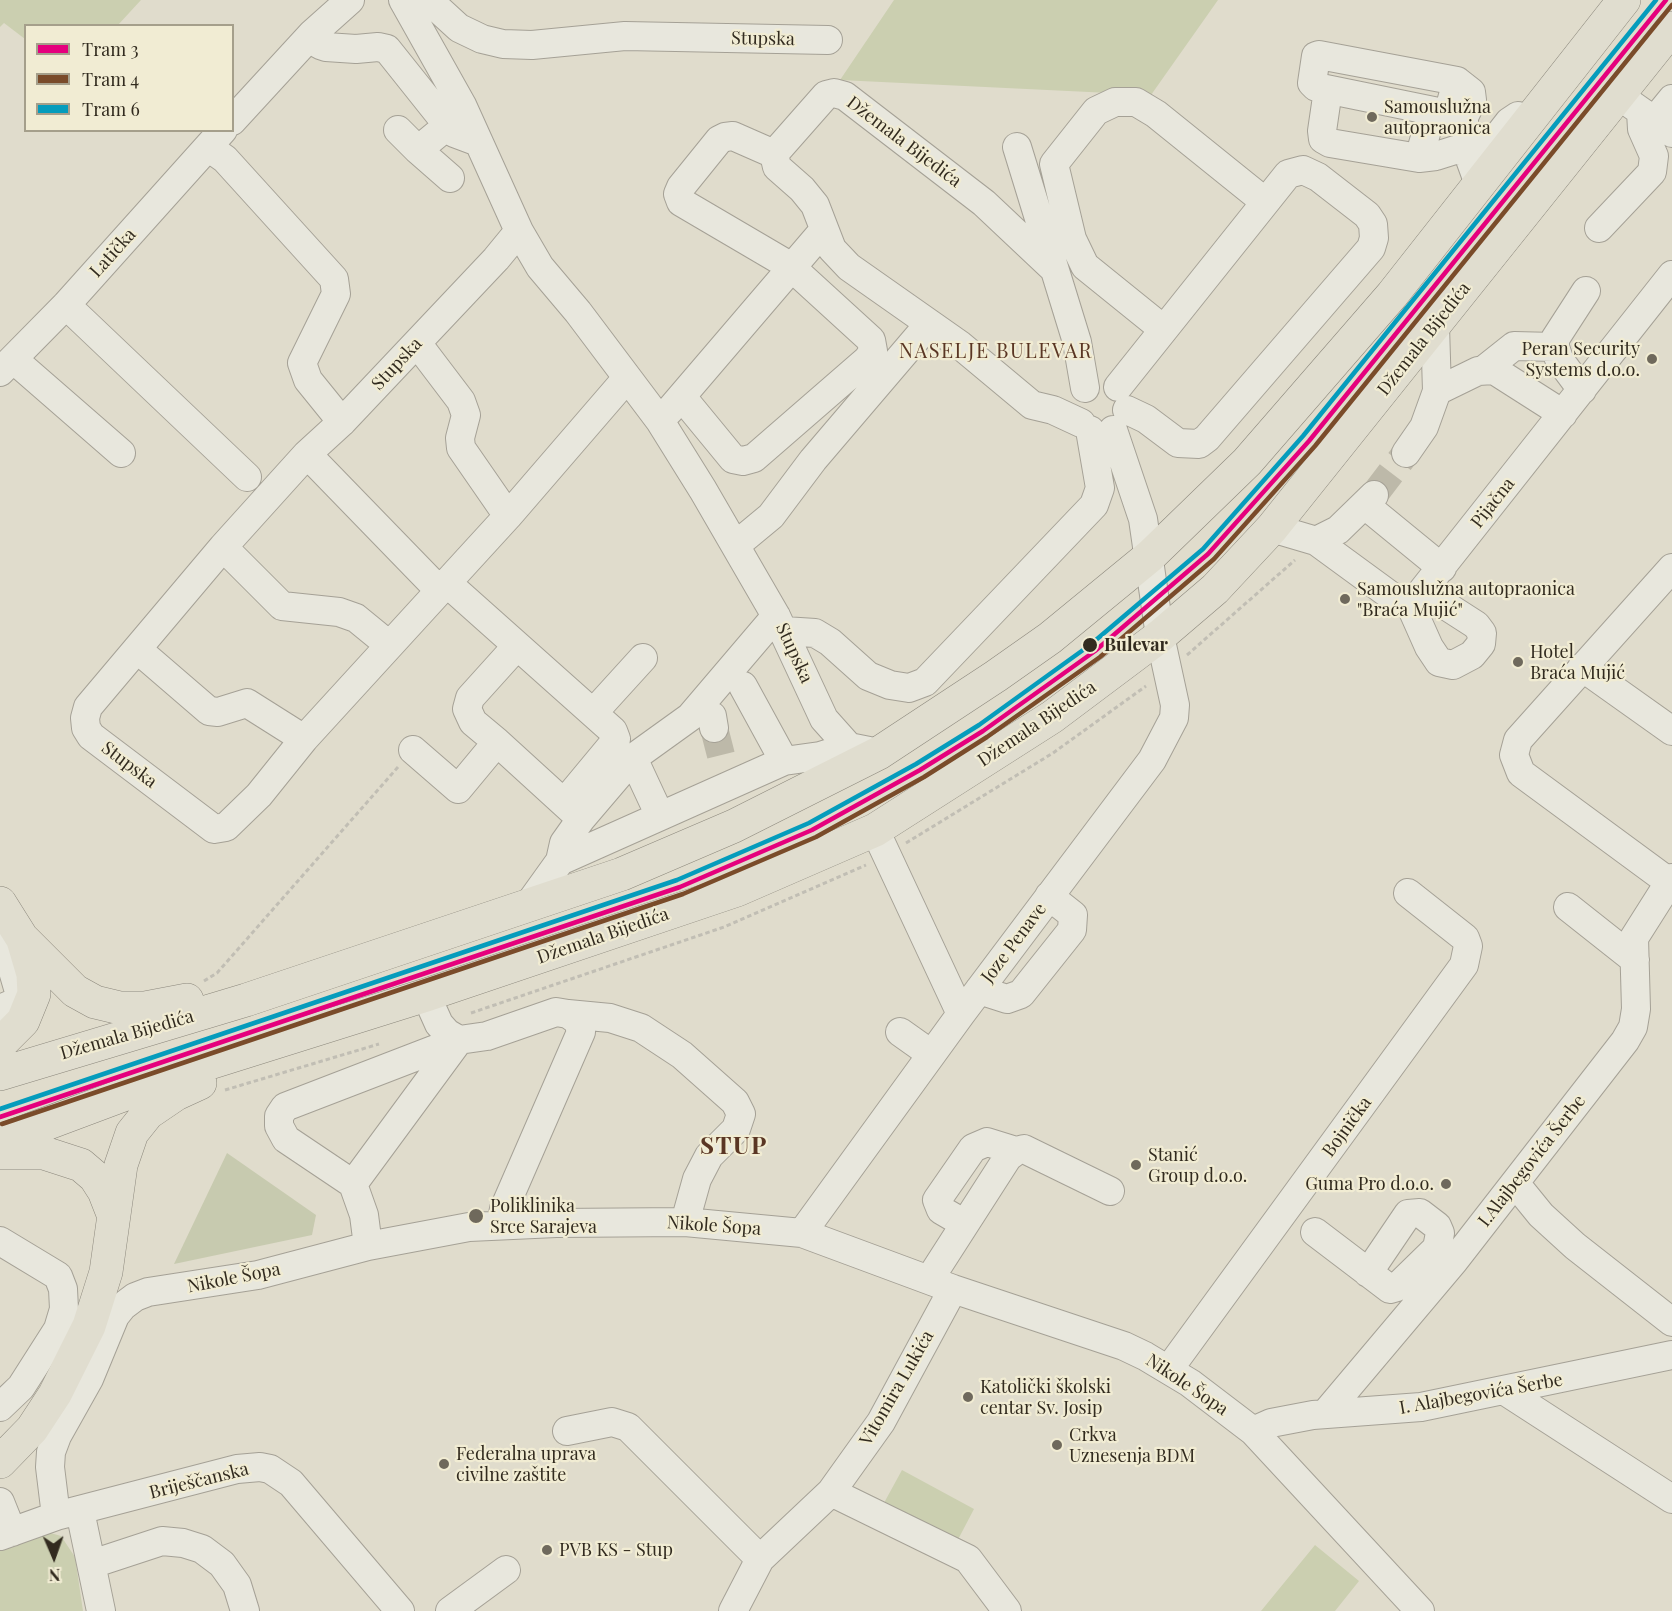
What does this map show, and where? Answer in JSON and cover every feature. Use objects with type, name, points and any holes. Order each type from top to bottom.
[{"type":"main road","name":"Džemala Bijedića","points":[[0,1074],[246,1000],[527,908],[682,850],[744,822],[1050,639],[1150,556],[1207,502],[1287,420],[1362,332],[1624,0]]},
{"type":"main road","name":"Džemala Bijedića","points":[[0,1141],[144,1085],[426,995],[737,890],[875,830],[1052,717],[1160,636],[1215,589],[1272,528],[1435,326],[1646,115],[1672,28]]},
{"type":"main road","points":[[0,903],[11,939],[33,974],[34,994],[23,1022],[0,1044]]},
{"type":"main road","points":[[11,939],[75,991],[95,1002],[120,1008],[145,1008],[197,999],[246,1000]]},
{"type":"main road","points":[[0,1462],[32,1429],[71,1366],[99,1296],[112,1244],[113,1214],[127,1146],[132,1133],[148,1113],[176,1094],[244,1062],[278,1041]]},
{"type":"main road","points":[[0,1153],[44,1153],[81,1165],[104,1191],[113,1214]]},
{"type":"street","points":[[234,119],[312,34],[350,0]]},
{"type":"street","name":"Stupska","points":[[412,0],[436,7],[459,28],[482,39],[503,44],[532,45],[625,36],[828,40]]},
{"type":"street","name":"Stupska","points":[[412,0],[519,231],[540,267],[660,421],[736,545],[780,623],[824,719],[864,750]]},
{"type":"street","points":[[312,34],[320,45],[326,47],[356,49],[378,46],[387,49],[454,134],[478,142]]},
{"type":"street","points":[[1448,114],[1313,86],[1316,56],[1457,81],[1471,92],[1472,100],[1464,117],[1464,127],[1468,137],[1477,143],[1495,141],[1509,122],[1541,103]]},
{"type":"street","points":[[1419,158],[1429,123],[1448,114],[1457,81]]},
{"type":"street","points":[[1328,90],[1322,131],[1323,139],[1330,143],[1419,158],[1455,150],[1467,151],[1479,184]]},
{"type":"street","name":"Džemala Bijedića","points":[[1053,268],[984,203],[845,96],[834,93],[826,95],[774,154],[777,167],[802,189],[814,205],[832,249],[849,267],[960,345],[1032,405],[1095,407],[1146,418],[1178,442],[1199,444],[1207,438],[1371,248],[1374,238],[1373,224],[1367,215],[1318,177],[1303,170],[1288,174],[1162,329],[1095,407]]},
{"type":"street","points":[[1599,228],[1652,172],[1654,156],[1642,129],[1646,115],[1672,99]]},
{"type":"street","points":[[1162,329],[1085,266],[1072,239],[1054,164],[1096,111],[1115,102],[1136,102],[1156,114],[1264,201]]},
{"type":"street","points":[[418,150],[447,126]]},
{"type":"street","points":[[398,130],[450,178]]},
{"type":"street","points":[[682,397],[733,459],[743,461],[754,458],[868,359],[873,351],[871,340],[790,266],[681,202],[678,194],[681,187],[719,140],[734,136],[774,154]]},
{"type":"street","points":[[216,139],[225,159],[334,279],[336,294],[302,363],[308,380],[342,422]]},
{"type":"street","name":"Latička","points":[[7,365],[66,305],[216,139]]},
{"type":"street","name":"Džemala Bijedića","points":[[1017,147],[1077,342],[1095,370],[1095,407],[1143,519],[1160,636]]},
{"type":"street","name":"Stupska","points":[[519,231],[496,259],[342,422],[307,454],[223,547],[88,707],[85,718],[86,728],[99,741],[214,829],[220,829],[235,820],[304,739],[508,516],[627,378]]},
{"type":"street","points":[[660,421],[790,266],[823,231]]},
{"type":"street","name":"Pijačna","points":[[1272,528],[1316,541],[1398,601],[1413,600],[1442,568],[1672,276]]},
{"type":"street","points":[[1582,390],[1558,359],[1555,339],[1586,291]]},
{"type":"street","points":[[66,305],[247,477]]},
{"type":"street","points":[[736,545],[776,510],[813,460],[929,324]]},
{"type":"street","points":[[1406,453],[1424,427],[1437,391],[1435,326]]},
{"type":"street","points":[[417,343],[461,401],[466,415],[460,438],[461,448],[508,516]]},
{"type":"street","points":[[1437,391],[1485,369],[1514,346],[1555,347]]},
{"type":"street","points":[[7,365],[122,453]]},
{"type":"street","points":[[1485,369],[1494,369],[1563,414]]},
{"type":"street","points":[[780,623],[815,633],[831,642],[868,676],[890,685],[909,688],[926,682],[1094,505],[1100,488],[1095,407]]},
{"type":"street","points":[[307,454],[443,586],[613,731],[616,739],[572,811],[560,861],[527,908]]},
{"type":"street","points":[[1316,541],[1338,530],[1370,500],[1442,568]]},
{"type":"street","points":[[223,547],[282,606],[339,612],[356,618],[389,645]]},
{"type":"street","points":[[1670,880],[1521,773],[1514,755],[1518,740],[1672,568]]},
{"type":"street","points":[[663,736],[701,723],[713,722],[743,686],[780,623]]},
{"type":"street","points":[[572,811],[633,758],[690,717],[780,623]]},
{"type":"street","name":"Joze Penave","points":[[802,1233],[931,1054],[1152,760],[1174,718],[1175,705],[1160,636]]},
{"type":"street","points":[[516,647],[470,698],[467,709],[473,722],[572,811]]},
{"type":"street","points":[[137,649],[209,711],[218,712],[247,703],[304,739]]},
{"type":"street","points":[[593,713],[643,658]]},
{"type":"street","points":[[1582,667],[1672,731]]},
{"type":"street","points":[[743,686],[784,761]]},
{"type":"street","points":[[414,750],[458,789],[497,742]]},
{"type":"street","points":[[560,861],[660,816],[726,777],[784,761],[864,750]]},
{"type":"street","points":[[633,758],[660,816]]},
{"type":"street","points":[[875,830],[961,1014]]},
{"type":"street","name":"I.Alajbegovića Šerbe","points":[[1325,1414],[1446,1255],[1515,1183],[1625,1041],[1634,1027],[1636,1009],[1634,938],[1670,880]]},
{"type":"street","name":"Bojnička","points":[[1169,1369],[1464,965],[1468,946],[1465,938],[1408,893]]},
{"type":"street","points":[[979,990],[1007,999],[1021,994],[1072,930],[1073,915],[1049,896]]},
{"type":"street","points":[[1569,907],[1635,960]]},
{"type":"street","points":[[0,1009],[19,1001],[20,995],[6,947],[11,939]]},
{"type":"street","points":[[426,995],[439,1024],[459,1040]]},
{"type":"street","points":[[368,1245],[364,1215],[353,1184],[286,1139],[279,1126],[279,1116],[285,1107],[459,1040],[487,1036],[556,1012],[595,1015],[641,1028],[682,1055],[735,1102],[741,1114],[736,1129],[709,1156],[697,1179],[686,1222]]},
{"type":"street","points":[[501,1225],[504,1209],[582,1032],[578,1021],[568,1014]]},
{"type":"street","points":[[900,1032],[931,1054]]},
{"type":"street","points":[[353,1184],[459,1040]]},
{"type":"street","name":"Vitomira Lukića","points":[[733,1611],[760,1559],[831,1492],[881,1422],[941,1284],[964,1224],[941,1210],[937,1200],[973,1148],[987,1142],[1016,1151],[1024,1149],[1110,1191]]},
{"type":"street","points":[[1515,1183],[1541,1215],[1575,1246],[1672,1322]]},
{"type":"street","points":[[1315,1232],[1368,1273],[1394,1289],[1446,1255],[1437,1226],[1420,1213],[1408,1214],[1368,1273]]},
{"type":"street","name":"Nikole Šopa","points":[[101,1611],[92,1563],[68,1514],[50,1467],[51,1452],[57,1436],[89,1379],[110,1327],[123,1306],[148,1292],[258,1275],[368,1245],[423,1235],[501,1225],[686,1222],[802,1233],[941,1284],[1124,1346],[1169,1369],[1253,1431],[1420,1611]]},
{"type":"street","points":[[0,1241],[58,1276],[63,1289],[64,1308],[58,1329],[21,1387],[0,1407]]},
{"type":"street","name":"I. Alajbegovića Šerbe","points":[[1253,1431],[1293,1418],[1421,1407],[1672,1355]]},
{"type":"street","points":[[1505,1391],[1672,1499]]},
{"type":"street","points":[[567,1431],[612,1422],[628,1427],[760,1559]]},
{"type":"street","name":"Briješčanska","points":[[6,1534],[68,1514],[237,1469],[260,1467],[270,1469],[291,1483],[400,1611]]},
{"type":"street","points":[[831,1492],[968,1559],[1007,1611]]},
{"type":"street","points":[[0,1502],[6,1534]]},
{"type":"street","points":[[929,1540],[972,1597]]},
{"type":"street","points":[[92,1563],[162,1541],[183,1543],[202,1549],[222,1564],[237,1585],[245,1611]]},
{"type":"street","points":[[450,1611],[506,1569]]},
{"type":"path","points":[[196,986],[217,974],[414,750]]},
{"type":"green space","points":[[0,0],[141,0],[119,24],[24,24],[24,38],[4,23],[0,27]]},
{"type":"green space","points":[[894,0],[1218,0],[1151,95],[840,80]]},
{"type":"green space","points":[[227,1153],[316,1215],[312,1235],[174,1264]]},
{"type":"green space","points":[[902,1470],[974,1509],[952,1551],[879,1512]]},
{"type":"green space","points":[[47,1532],[61,1536],[75,1557],[83,1611],[0,1611],[0,1546]]},
{"type":"green space","points":[[1315,1545],[1359,1581],[1335,1611],[1261,1611]]},
{"type":"tunnel","points":[[1374,495],[1406,453]]},
{"type":"tunnel","points":[[714,728],[724,767]]},
{"type":"tram line","name":"6","points":[[0,1109],[677,880],[809,823],[916,764],[979,725],[1090,645],[1203,549],[1303,436],[1656,0]]},
{"type":"tram line","name":"3","points":[[0,1117],[680,887],[812,830],[920,770],[983,731],[1095,651],[1208,554],[1309,441],[1666,0]]},
{"type":"tram line","name":"4","points":[[2,1124],[683,894],[816,837],[924,777],[987,737],[1100,657],[1214,559],[1315,446],[1672,5]]},
{"type":"place","name":"Samouslužna autopraonica","points":[[1372,117]]},
{"type":"place","name":"Peran Security Systems d.o.o.","points":[[1652,359]]},
{"type":"place","name":"Samouslužna autopraonica \"Braća Mujić\"","points":[[1345,599]]},
{"type":"place","name":"Bulevar","points":[[1090,645]]},
{"type":"place","name":"Hotel Braća Mujić","points":[[1518,662]]},
{"type":"place","name":"Stanić Group d.o.o.","points":[[1136,1165]]},
{"type":"place","name":"Guma Pro d.o.o.","points":[[1446,1184]]},
{"type":"place","name":"Poliklinika Srce Sarajeva","points":[[476,1216]]},
{"type":"place","name":"Katolički školski centar Sv. Josip","points":[[968,1397]]},
{"type":"place","name":"Crkva Uznesenja BDM","points":[[1057,1445]]},
{"type":"place","name":"Federalna uprava civilne zaštite","points":[[444,1464]]},
{"type":"place","name":"PVB KS - Stup","points":[[547,1550]]},
{"type":"district","name":"NASELJE BULEVAR","points":[[996,352]]},
{"type":"district","name":"STUP","points":[[734,1147]]}]
